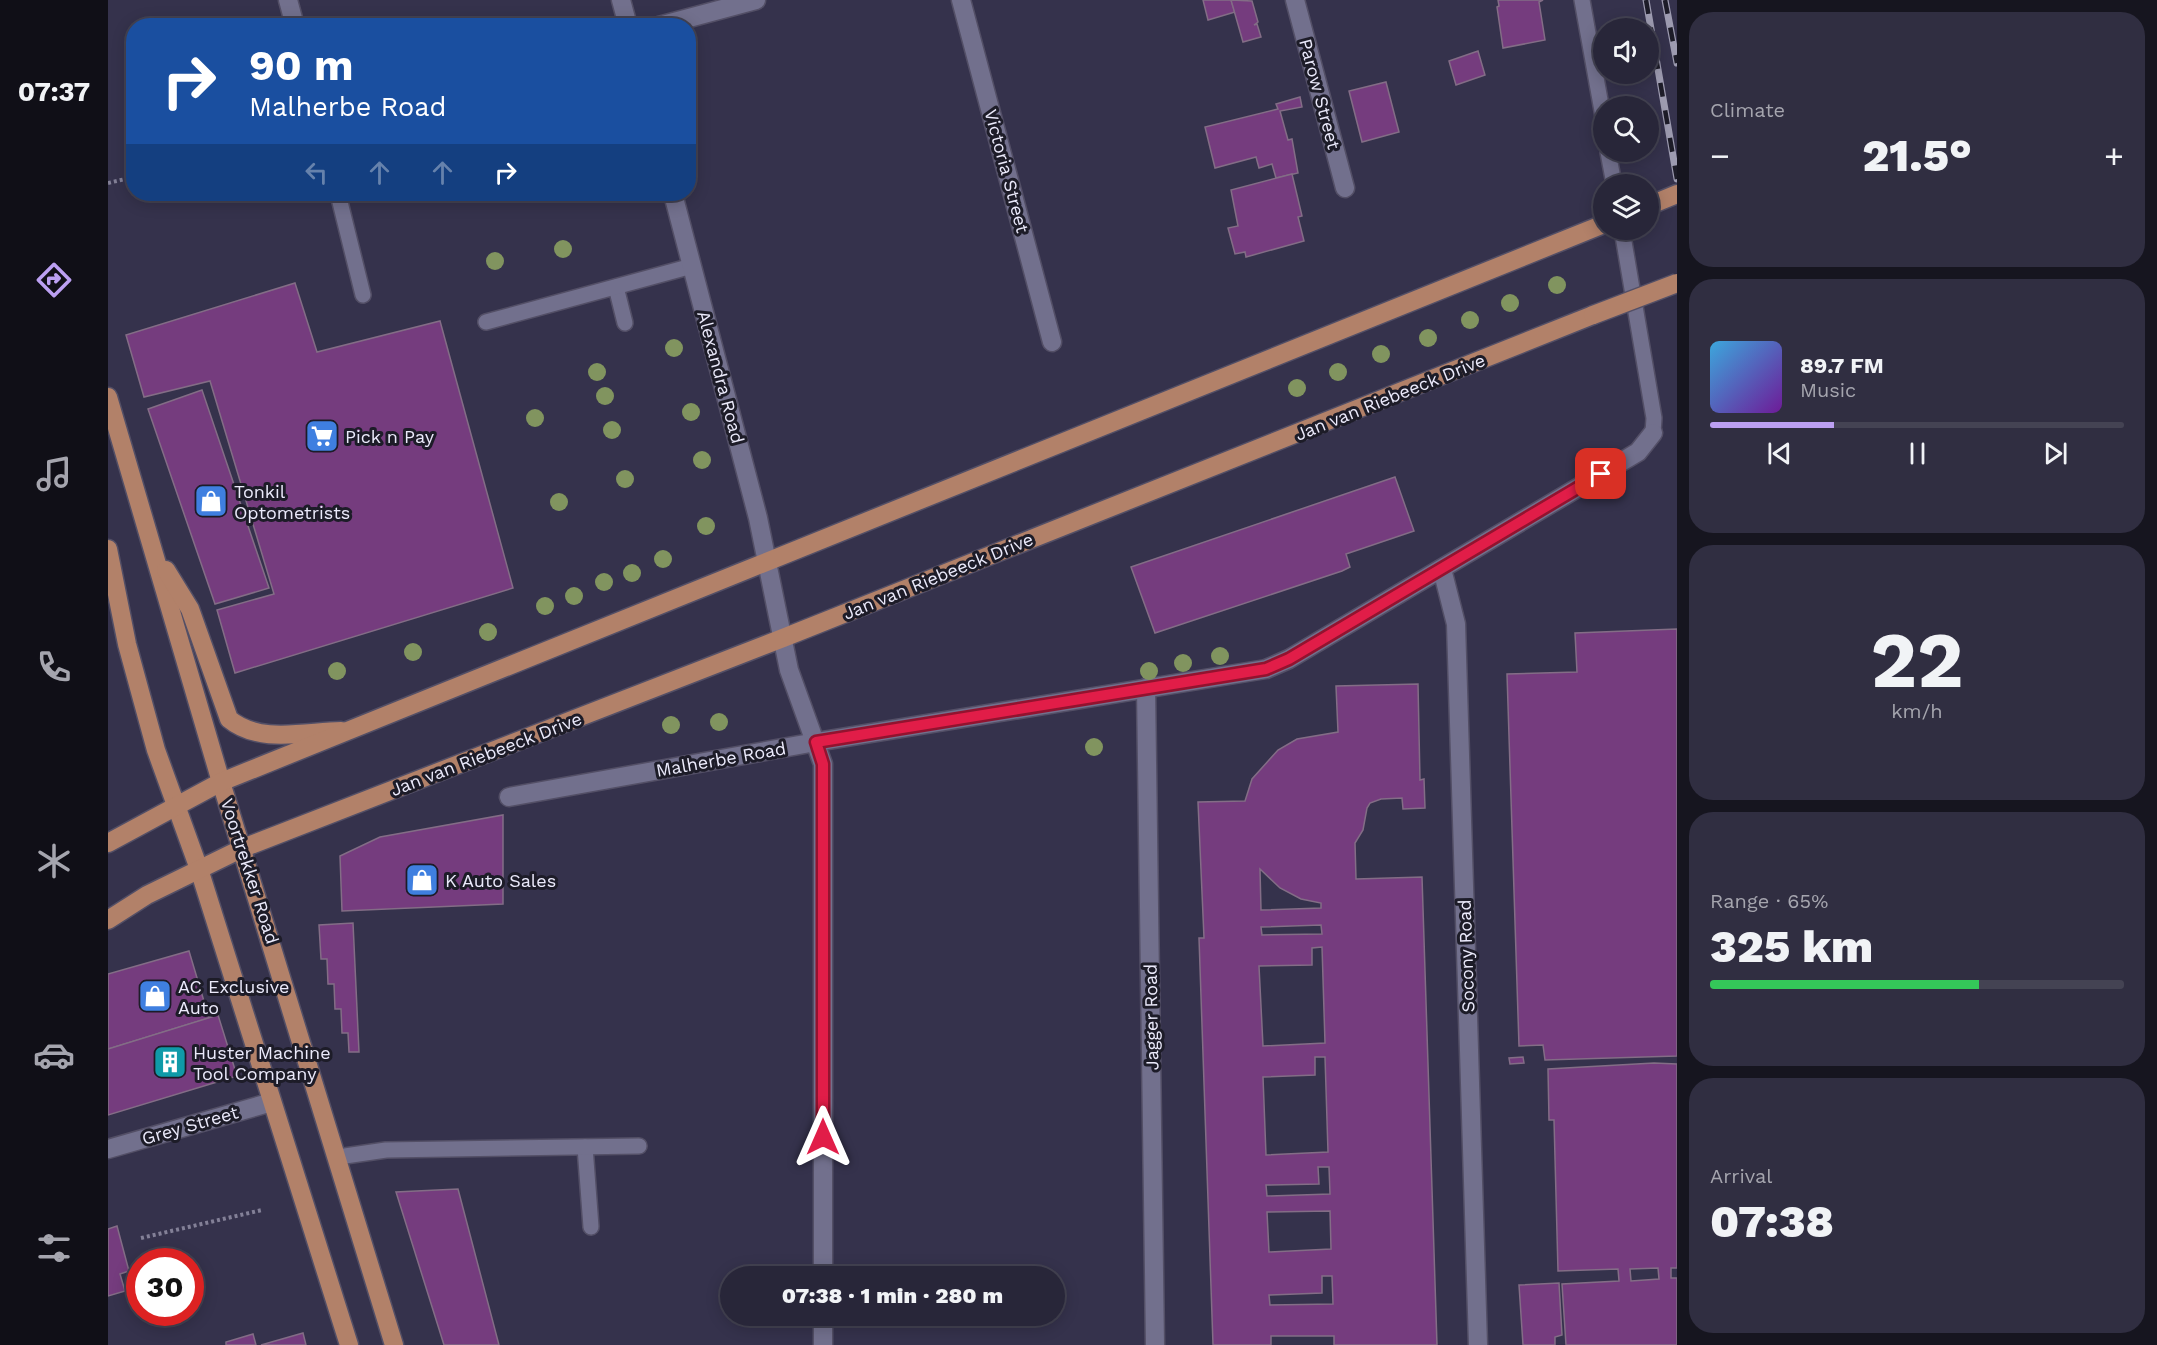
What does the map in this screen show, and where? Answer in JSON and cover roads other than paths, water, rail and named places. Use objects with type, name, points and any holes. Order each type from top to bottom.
[{"type":"main road","points":[[1659,201],[1677,194]]},
{"type":"main road","points":[[108,843],[221,782],[1593,229]]},
{"type":"main road","name":"Jan van Riebeeck Drive","points":[[108,920],[147,895],[243,848],[783,638],[1593,315],[1677,284]]},
{"type":"main road","name":"Voortrekker Road","points":[[108,397],[221,782],[394,1345]]},
{"type":"main road","points":[[108,549],[128,644],[156,750],[199,869],[349,1345]]},
{"type":"main road","points":[[153,550],[190,609],[230,719],[242,729],[260,735],[354,730]]},
{"type":"street","points":[[288,0],[293,18]]},
{"type":"street","points":[[621,0],[626,18]]},
{"type":"street","points":[[689,18],[756,0]]},
{"type":"street","name":"Victoria Street","points":[[962,0],[1052,342]]},
{"type":"street","name":"Parow Street","points":[[1295,0],[1346,188]]},
{"type":"street","name":"Alexandra Road","points":[[675,201],[767,560],[789,670],[823,764],[823,1266]]},
{"type":"street","name":"Malherbe Road","points":[[509,797],[816,742],[1266,669],[1281,663],[1638,452],[1653,433]]},
{"type":"street","name":"Socony Road","points":[[1442,569],[1456,624],[1478,1345]]},
{"type":"street","name":"Jagger Road","points":[[1146,688],[1155,1345]]},
{"type":"street","name":"Grey Street","points":[[108,1149],[272,1102]]},
{"type":"street","points":[[823,1326],[823,1345]]},
{"type":"lane","points":[[1582,0],[1599,96]]},
{"type":"lane","points":[[340,201],[363,295]]},
{"type":"lane","points":[[1624,240],[1654,418],[1653,433]]},
{"type":"lane","points":[[486,322],[692,266]]},
{"type":"lane","points":[[616,287],[626,323]]},
{"type":"lane","points":[[338,1157],[386,1150],[639,1146]]},
{"type":"lane","points":[[585,1147],[591,1227]]},
{"type":"railway","points":[[1646,0],[1677,179]]},
{"type":"railway","points":[[1665,0],[1677,63]]},
{"type":"place","name":"Pick n Pay","points":[[322,436]]},
{"type":"place","name":"Tonkil Optometrists","points":[[211,501]]},
{"type":"place","name":"K Auto Sales","points":[[422,880]]},
{"type":"place","name":"AC Exclusive Auto","points":[[155,996]]},
{"type":"place","name":"Huster Machine Tool Company","points":[[170,1062]]}]
